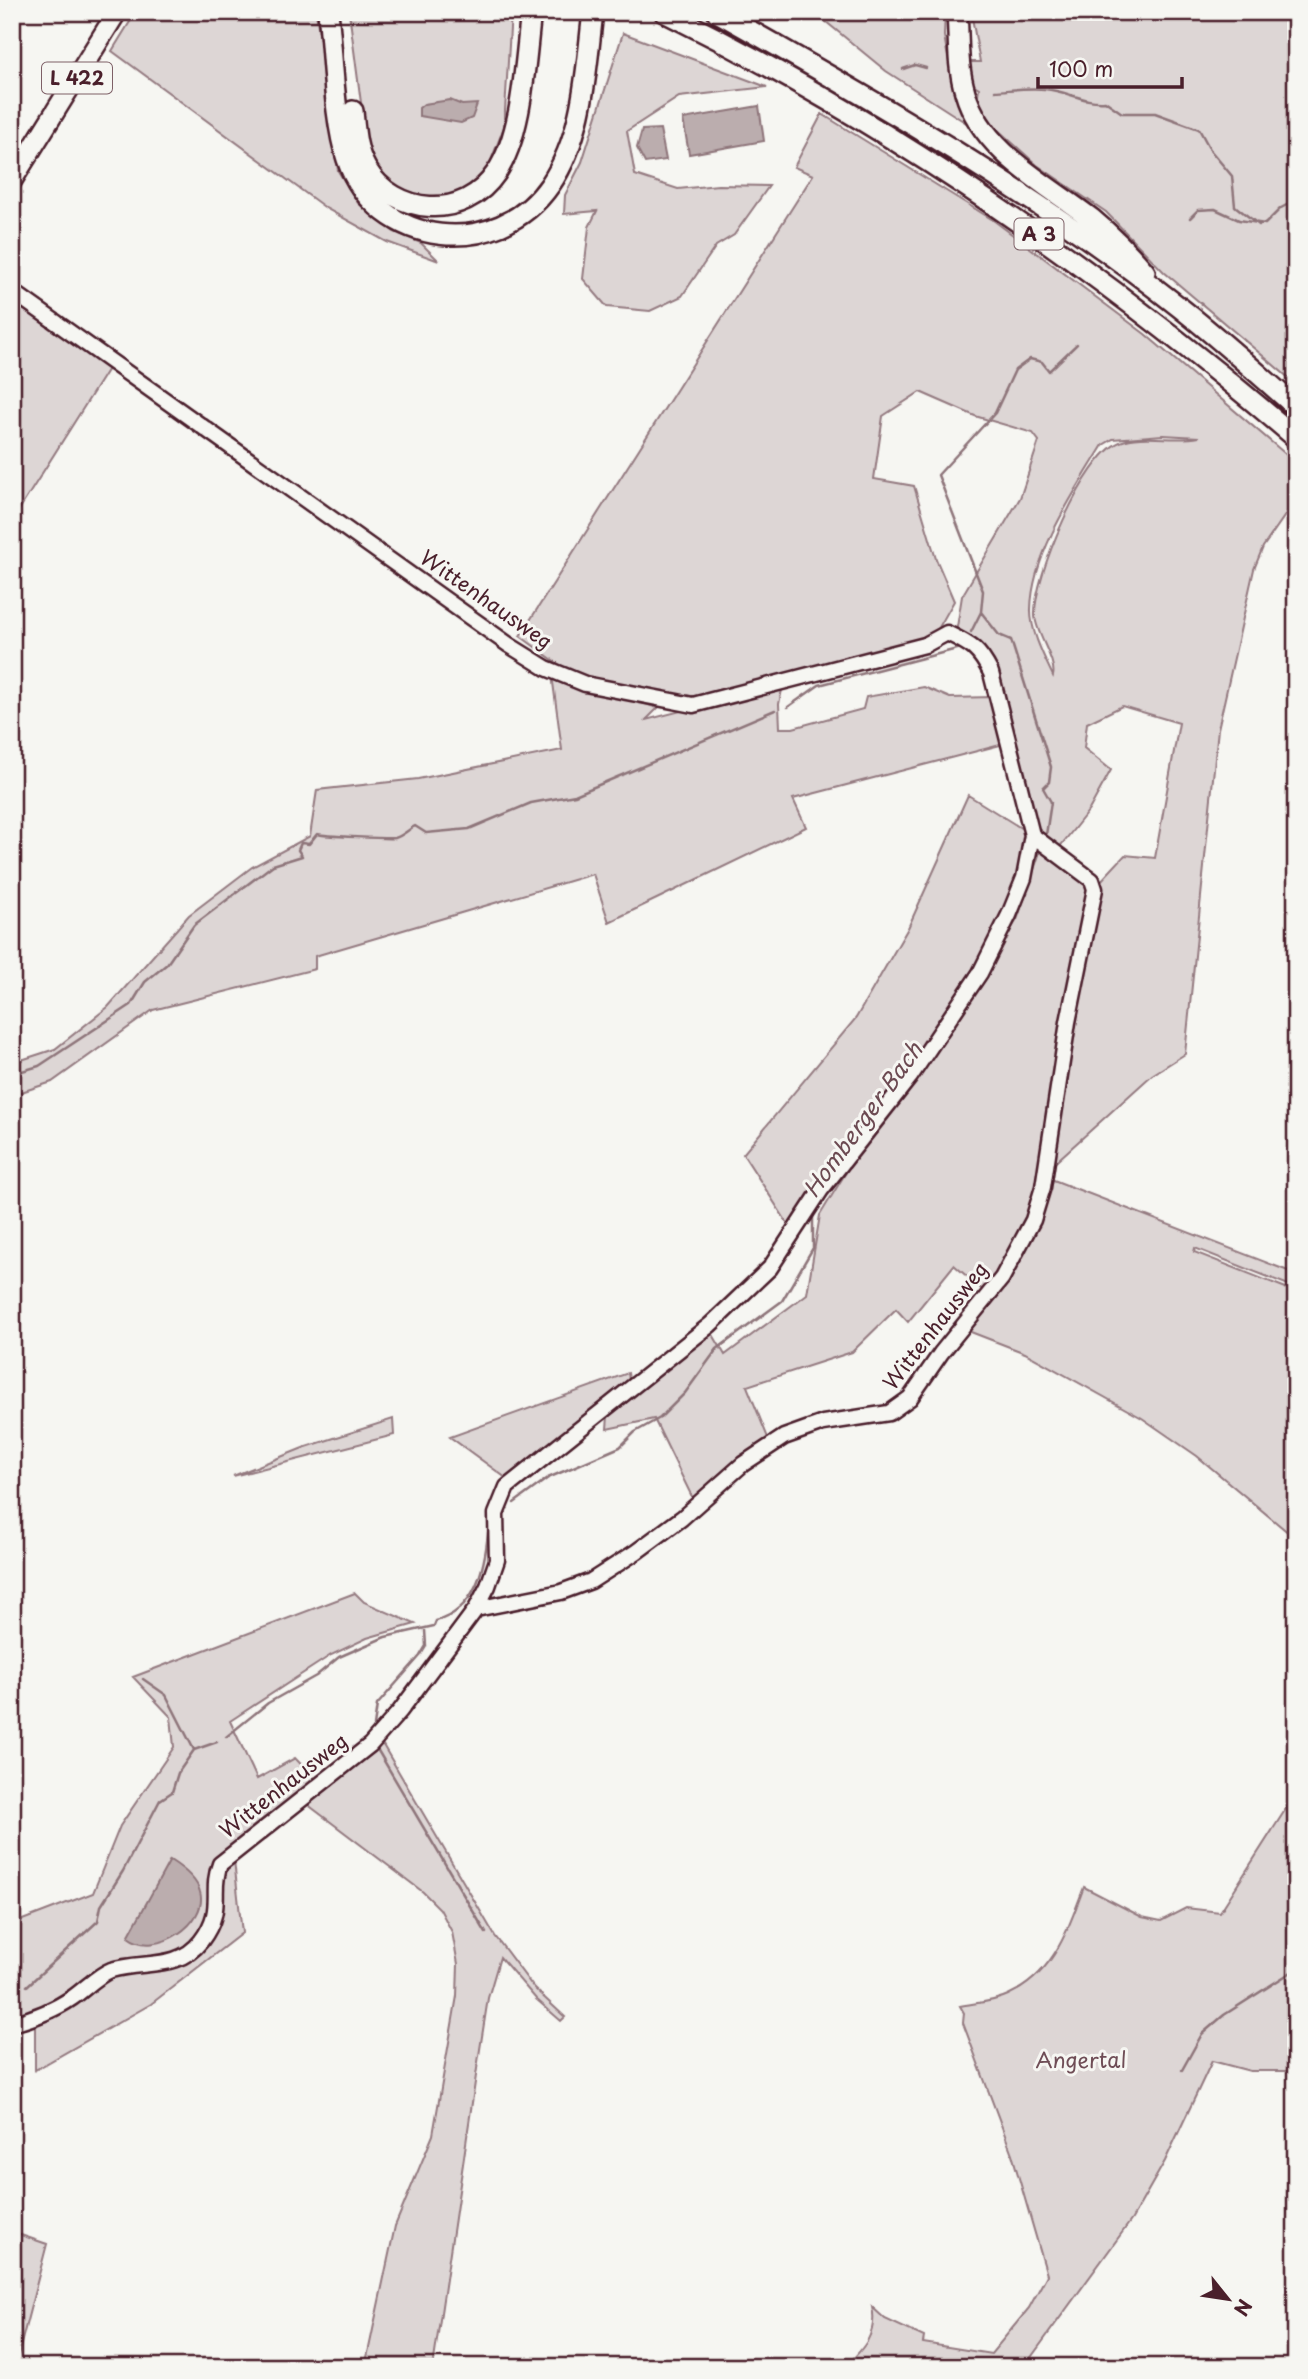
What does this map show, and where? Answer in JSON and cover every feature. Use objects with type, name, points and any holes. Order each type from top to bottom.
[{"type":"highway","points":[[328,12],[342,141],[355,178],[367,196],[400,223],[426,233],[455,237],[489,231],[513,220],[549,186],[564,161],[576,126],[593,16]]},
{"type":"highway","points":[[341,12],[355,135],[362,160],[376,182],[391,195],[408,203],[436,207],[471,197],[489,183],[504,158],[513,134],[531,12]]},
{"type":"highway","name":"A 3","points":[[664,12],[853,114],[979,193],[1107,284],[1220,373],[1296,438]]},
{"type":"highway","name":"A 3","points":[[717,12],[859,91],[955,150],[1166,297],[1296,407]]},
{"type":"highway","points":[[958,19],[960,67],[965,94],[978,120],[1007,156],[1115,240],[1166,297]]},
{"type":"main road","name":"L 422","points":[[12,181],[117,12]]},
{"type":"street","name":"Wittenhausweg","points":[[12,291],[509,645],[546,668],[585,684],[693,705],[901,652],[936,642],[947,633],[963,641],[980,651],[991,673],[1032,835],[1024,878],[980,973],[910,1077],[821,1190],[770,1268],[710,1325],[508,1487],[496,1514],[497,1560],[476,1609],[400,1711],[370,1745],[220,1864],[216,1873],[218,1903],[212,1925],[200,1942],[185,1955],[165,1963],[111,1970],[70,2000],[40,2016],[12,2024]]},
{"type":"street","name":"Wittenhausweg","points":[[476,1609],[561,1592],[591,1581],[645,1545],[743,1464],[785,1437],[823,1423],[896,1409],[910,1398],[941,1353],[1002,1278],[1032,1220],[1043,1187],[1068,1022],[1095,889],[1092,880],[1032,835]]},
{"type":"green space","points":[[136,12],[316,12],[338,171],[358,203],[394,232],[421,243],[439,261],[387,242],[327,209],[112,51]]},
{"type":"green space","points":[[349,12],[511,12],[504,127],[488,168],[468,191],[441,201],[421,200],[384,180],[368,156]]},
{"type":"green space","points":[[814,12],[945,12],[944,36],[955,97],[974,128],[886,71]]},
{"type":"green space","points":[[971,12],[1296,12],[1296,384],[1164,272],[1106,212],[1037,165],[986,119],[986,114],[977,101],[979,88],[966,80],[961,62],[980,62]]},
{"type":"green space","points":[[623,33],[767,87],[679,97],[627,131],[635,175],[678,189],[718,185],[769,186],[734,235],[716,246],[682,296],[650,311],[607,307],[583,279],[589,227],[597,211],[564,214],[565,195],[582,162]]},
{"type":"green space","points":[[822,114],[993,220],[1145,334],[1296,463],[1296,506],[1293,504],[1263,547],[1254,569],[1218,729],[1185,1054],[1152,1075],[1049,1168],[1098,884],[1125,855],[1155,858],[1179,723],[1122,706],[1087,723],[1084,748],[1111,770],[1089,810],[1058,849],[1037,828],[997,670],[956,633],[962,596],[1020,498],[1039,441],[1033,433],[975,416],[920,392],[883,416],[874,479],[914,486],[936,559],[954,601],[933,638],[676,706],[571,673],[520,636],[813,175],[794,167]],"holes":[[[1163,435],[1199,437],[1129,439],[1106,452],[1091,470],[1063,520],[1042,575],[1037,598],[1036,623],[1052,663],[1053,676],[1033,626],[1033,588],[1047,545],[1080,482],[1103,445],[1113,439]]]},
{"type":"green space","points":[[12,296],[111,364],[12,521]]},
{"type":"green space","points":[[552,675],[658,708],[646,720],[783,685],[779,704],[780,728],[793,728],[863,709],[866,697],[924,687],[950,698],[992,697],[1004,744],[793,799],[806,827],[609,922],[593,874],[315,956],[315,969],[153,1010],[52,1082],[12,1095],[12,1063],[55,1049],[108,1007],[189,915],[252,867],[310,836],[317,790],[418,779],[562,750]]},
{"type":"green space","points":[[968,795],[1024,830],[1027,852],[1005,915],[944,1024],[790,1227],[743,1154],[856,1018],[908,928]]},
{"type":"green space","points":[[1037,846],[1091,887],[1041,1189],[987,1294],[954,1265],[908,1322],[896,1309],[852,1352],[747,1386],[770,1443],[695,1503],[654,1419],[607,1429],[608,1416],[684,1352],[712,1333],[725,1355],[807,1294],[820,1215],[873,1128],[949,1028]]},
{"type":"green space","points":[[1051,1179],[1296,1274],[1296,1288],[1195,1248],[1194,1252],[1296,1292],[1296,1539],[1197,1456],[1142,1418],[1025,1353],[963,1329],[1000,1283]]},
{"type":"green space","points":[[628,1373],[629,1380],[568,1432],[506,1478],[450,1437]]},
{"type":"green space","points":[[393,1419],[394,1435],[233,1476],[303,1448]]},
{"type":"green space","points":[[355,1593],[364,1602],[415,1624],[367,1638],[331,1655],[230,1721],[257,1779],[295,1758],[316,1780],[234,1860],[242,1933],[151,2004],[35,2070],[35,2023],[12,2021],[12,1924],[93,1893],[120,1826],[174,1747],[171,1717],[133,1677]]},
{"type":"green space","points":[[380,1740],[495,1936],[534,1988],[565,2017],[561,2021],[536,1999],[500,1957],[488,1998],[433,2367],[365,2367],[395,2226],[433,2135],[457,1996],[458,1964],[452,1932],[440,1909],[423,1892],[303,1801]]},
{"type":"green space","name":"Angertal","points":[[1296,1793],[1296,2071],[1250,2071],[1212,2061],[1165,2161],[1132,2219],[1024,2367],[845,2367],[868,2340],[873,2325],[872,2307],[885,2319],[924,2337],[923,2343],[991,2354],[1029,2308],[1047,2275],[1012,2154],[963,2023],[964,2013],[960,2006],[1003,1997],[1024,1986],[1037,1975],[1057,1950],[1084,1887],[1142,1917],[1161,1921],[1186,1908],[1220,1912]]},
{"type":"green space","points":[[12,2232],[47,2244],[15,2367],[12,2367]]},
{"type":"shaded area","points":[[450,100],[462,105],[477,104],[472,118],[461,123],[419,116],[419,108],[424,104]]},
{"type":"shaded area","points":[[759,106],[764,141],[689,154],[683,119]]},
{"type":"shaded area","points":[[660,129],[666,160],[645,163],[637,148],[642,130]]},
{"type":"shaded area","points":[[170,1860],[196,1882],[201,1903],[189,1925],[178,1934],[165,1940],[140,1943],[128,1937]]},
{"type":"waterway","points":[[903,69],[915,65],[926,68]]},
{"type":"waterway","points":[[995,91],[1033,88],[1053,90],[1090,100],[1105,101],[1122,113],[1155,113],[1199,129],[1211,151],[1232,176],[1235,206],[1259,225]]},
{"type":"waterway","name":"Homberger Bach","points":[[1190,218],[1198,210],[1215,209],[1239,220],[1265,224],[1281,208],[1296,200]]},
{"type":"waterway","name":"Homberger Bach","points":[[1046,835],[1051,802],[1043,788],[1049,782],[1051,767],[1011,640],[999,635],[981,612],[983,591],[938,475],[995,413],[1015,370],[1030,359],[1042,362],[1049,371],[1077,344]]},
{"type":"waterway","points":[[971,632],[981,612]]},
{"type":"waterway","points":[[788,707],[819,685],[961,648]]},
{"type":"waterway","points":[[12,1074],[39,1066],[131,1005],[145,982],[167,964],[194,925],[273,865],[302,856],[298,850],[301,843],[309,844],[317,834],[395,838],[415,826],[426,833],[469,829],[531,803],[575,795],[775,710]]},
{"type":"waterway","name":"Homberger Bach","points":[[1003,942],[1017,919],[1041,848]]},
{"type":"waterway","name":"Homberger Bach","points":[[935,1052],[982,982]]},
{"type":"waterway","name":"Homberger Bach","points":[[514,1503],[548,1478],[620,1447],[635,1432],[660,1418],[685,1393],[717,1349],[782,1301],[813,1248],[813,1215],[833,1185]]},
{"type":"waterway","name":"Homberger Bach","points":[[226,1737],[268,1703],[316,1676],[339,1657],[385,1637],[434,1626],[436,1621],[461,1607],[476,1586],[481,1573],[488,1532]]},
{"type":"waterway","points":[[373,1733],[377,1705],[420,1656],[426,1646],[425,1630]]},
{"type":"waterway","points":[[143,1679],[166,1695],[194,1750]]},
{"type":"waterway","name":"Homberger Bach","points":[[27,1986],[98,1921],[101,1906],[123,1871],[160,1800],[172,1792],[178,1773],[194,1750],[217,1742]]},
{"type":"waterway","points":[[377,1749],[486,1933]]},
{"type":"waterway","points":[[1182,2070],[1202,2034],[1224,2015],[1296,1969]]}]
